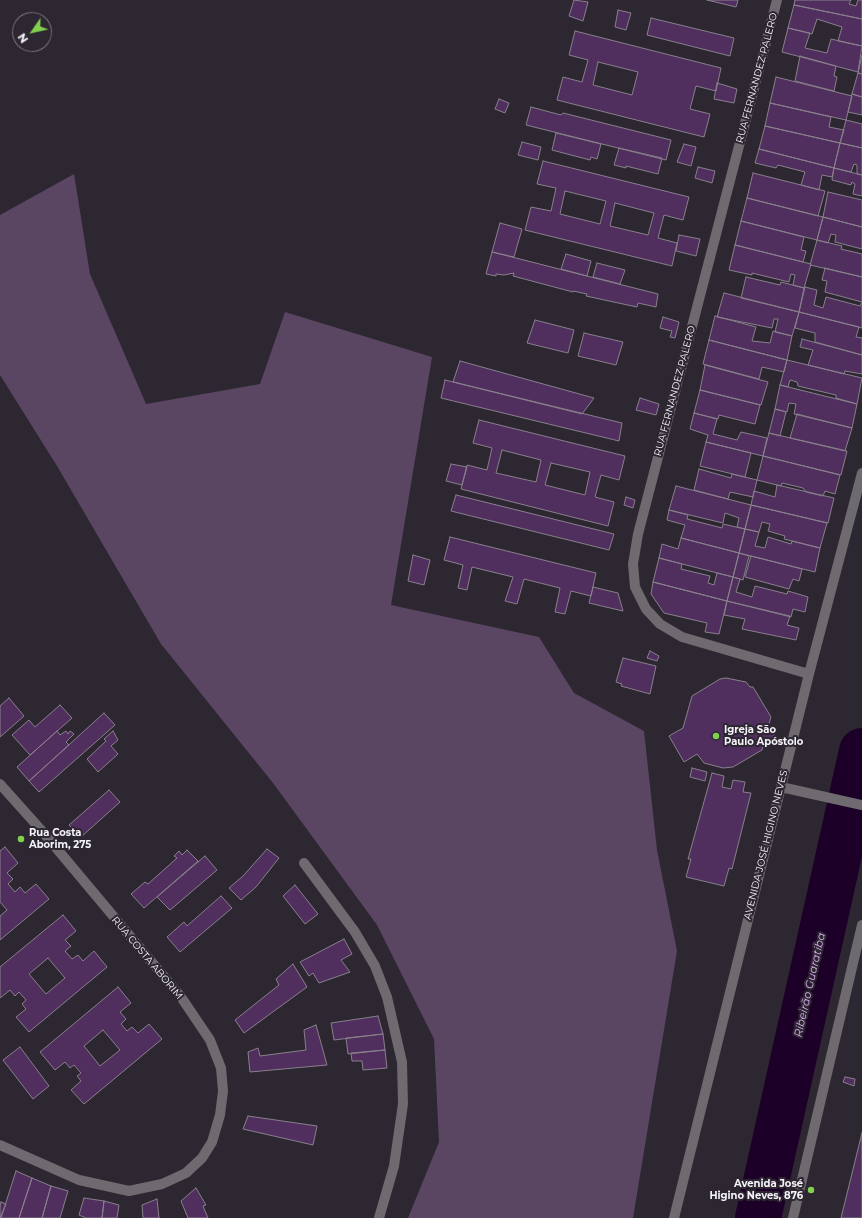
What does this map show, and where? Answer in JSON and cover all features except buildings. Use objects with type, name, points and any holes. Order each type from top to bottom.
[{"type":"street","name":"RUA FERNANDEZ PALERO","points":[[777,0],[638,534],[633,564],[635,586],[646,609],[660,624],[682,637],[809,674]]},
{"type":"street","name":"AVENIDA JOSÉ HIGINO NEVES","points":[[674,1218],[809,674],[862,473]]},
{"type":"street","name":"RUA COSTA ABORIM","points":[[0,784],[42,831],[176,991],[210,1040],[221,1068],[223,1091],[220,1115],[212,1142],[202,1158],[186,1173],[162,1184],[129,1191],[79,1180],[0,1145]]},
{"type":"street","points":[[781,786],[862,805]]},
{"type":"street","points":[[304,863],[355,932],[375,966],[387,997],[402,1062],[403,1104],[394,1166],[379,1218]]},
{"type":"street","points":[[793,1218],[862,925]]},
{"type":"shaded area","points":[[74,174],[90,274],[146,404],[260,384],[285,312],[432,357],[391,605],[539,637],[574,693],[644,731],[657,850],[677,951],[633,1218],[408,1218],[439,1142],[434,1039],[377,925],[273,783],[161,644],[57,466],[0,375],[0,215]]},
{"type":"waterway","name":"Ribeirão Guaratiba","points":[[758,1218],[862,751]]},
{"type":"place","name":"Igreja São Paulo Apóstolo","points":[[716,736]]},
{"type":"place","name":"Rua Costa Aborim, 275","points":[[21,839]]},
{"type":"place","name":"Avenida José Higino Neves, 876","points":[[811,1190]]}]
